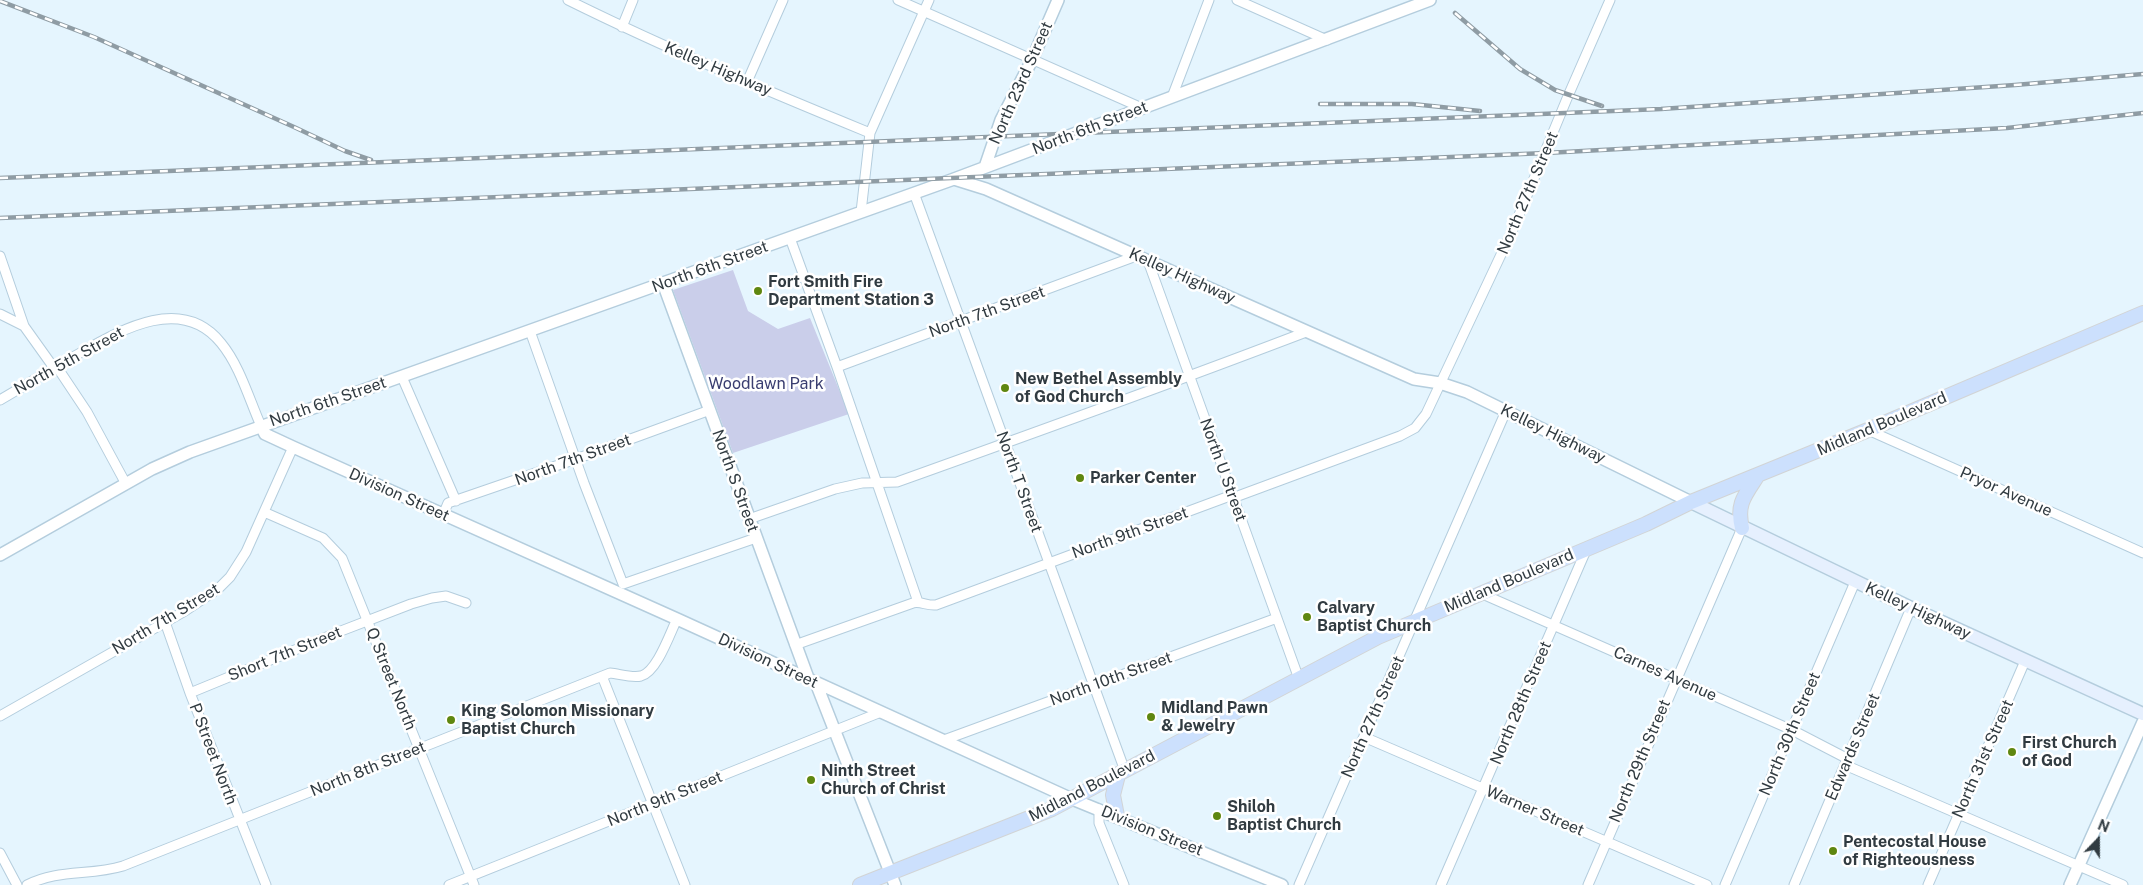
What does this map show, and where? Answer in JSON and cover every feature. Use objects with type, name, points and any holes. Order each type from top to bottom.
[{"type":"main road","name":"Midland Boulevard","points":[[860,885],[893,879],[1052,809],[1378,637],[1646,524],[1691,502],[1868,430],[2143,313]]},
{"type":"main road","points":[[1742,528],[1739,514],[1740,504],[1758,475]]},
{"type":"main road","name":"Kelley Highway","points":[[1691,502],[1855,582],[2143,714]]},
{"type":"main road","points":[[1117,816],[1113,802],[1113,792],[1121,773]]},
{"type":"street","name":"Kelley Highway","points":[[568,0],[622,27],[870,133]]},
{"type":"street","points":[[622,27],[633,0]]},
{"type":"street","points":[[747,82],[783,0]]},
{"type":"street","points":[[898,0],[1142,108]]},
{"type":"street","points":[[861,212],[870,133],[929,0]]},
{"type":"street","name":"North 23rd Street","points":[[984,167],[1001,120],[1032,60],[1058,0]]},
{"type":"street","points":[[1172,97],[1209,0]]},
{"type":"street","points":[[1237,0],[1327,40]]},
{"type":"street","name":"North 6th Street","points":[[0,555],[172,459],[954,179],[1430,0]]},
{"type":"street","name":"North 27th Street","points":[[1440,383],[1514,227],[1610,0]]},
{"type":"street","name":"Kelley Highway","points":[[954,179],[986,189],[1414,379],[1440,383],[1467,392],[1691,502]]},
{"type":"street","name":"North T Street","points":[[914,193],[1093,686],[1121,773]]},
{"type":"street","points":[[790,238],[837,367],[918,602]]},
{"type":"street","points":[[0,256],[24,326],[56,367],[86,412],[126,484]]},
{"type":"street","name":"North 7th Street","points":[[837,367],[1136,256]]},
{"type":"street","name":"North U Street","points":[[1148,261],[1299,678]]},
{"type":"street","name":"North S Street","points":[[664,283],[795,645],[836,731],[893,879]]},
{"type":"street","points":[[0,314],[24,326]]},
{"type":"street","name":"North 5th Street","points":[[0,400],[114,334],[138,324],[163,319],[176,319],[198,325],[215,337],[228,352],[261,426]]},
{"type":"street","points":[[530,331],[621,589],[756,538]]},
{"type":"street","points":[[749,519],[862,482],[897,482],[1306,332]]},
{"type":"street","points":[[402,377],[456,501]]},
{"type":"street","name":"North 9th Street","points":[[795,645],[918,602],[930,606],[936,605],[1411,431],[1421,422],[1440,383]]},
{"type":"street","name":"North 7th Street","points":[[443,515],[448,503],[710,410]]},
{"type":"street","name":"North 27th Street","points":[[1299,885],[1506,411]]},
{"type":"street","name":"Division Street","points":[[261,426],[265,434],[443,515],[621,589],[677,618],[812,681],[1072,799],[1117,816],[1275,884]]},
{"type":"street","name":"Pryor Avenue","points":[[1868,430],[2143,554]]},
{"type":"street","name":"North 7th Street","points":[[0,716],[166,622],[209,596],[224,584],[246,552],[294,447]]},
{"type":"street","name":"Q Street North","points":[[264,512],[322,538],[340,554],[474,885]]},
{"type":"street","name":"North 29th Street","points":[[1588,885],[1742,528]]},
{"type":"street","name":"North 28th Street","points":[[1441,885],[1587,548]]},
{"type":"street","name":"North 30th Street","points":[[1725,885],[1855,582]]},
{"type":"street","name":"Carnes Avenue","points":[[1480,594],[1792,730],[1846,762],[1959,814],[2123,885]]},
{"type":"street","name":"Short 7th Street","points":[[190,694],[368,620],[432,598],[446,596],[466,603]]},
{"type":"street","name":"Edwards Street","points":[[1794,885],[1911,608]]},
{"type":"street","name":"North 8th Street","points":[[27,885],[41,878],[53,875],[117,868],[610,673],[634,677],[646,674],[657,661],[677,618]]},
{"type":"street","name":"North 10th Street","points":[[944,740],[1277,618]]},
{"type":"street","name":"P Street North","points":[[166,622],[190,694],[266,885]]},
{"type":"street","name":"North 31st Street","points":[[1928,885],[2026,661]]},
{"type":"street","points":[[602,676],[686,885]]},
{"type":"street","name":"North 9th Street","points":[[448,885],[881,712]]},
{"type":"street","points":[[2070,885],[2143,722]]},
{"type":"street","name":"Warner Street","points":[[1364,737],[1707,885]]},
{"type":"street","points":[[1099,809],[1099,824],[1124,885]]},
{"type":"street","points":[[0,853],[17,885]]},
{"type":"green space","name":"Woodlawn Park","points":[[733,270],[748,311],[778,329],[810,318],[849,414],[733,453],[673,290]]},
{"type":"railway","points":[[0,1],[94,37],[345,151],[371,160]]},
{"type":"railway","points":[[1455,13],[1520,69],[1555,90],[1602,106]]},
{"type":"railway","points":[[0,178],[1661,109],[2015,85],[2143,74]]},
{"type":"railway","points":[[1320,104],[1412,104],[1480,111]]},
{"type":"railway","points":[[0,218],[1546,153],[2007,128],[2143,113]]},
{"type":"place","name":"Fort Smith Fire Department Station 3","points":[[758,291]]},
{"type":"place","name":"New Bethel Assembly of God Church","points":[[1005,388]]},
{"type":"place","name":"Parker Center","points":[[1080,478]]},
{"type":"place","name":"Calvary Baptist Church","points":[[1307,617]]},
{"type":"place","name":"Midland Pawn & Jewelry","points":[[1151,717]]},
{"type":"place","name":"King Solomon Missionary Baptist Church","points":[[451,720]]},
{"type":"place","name":"First Church of God","points":[[2012,752]]},
{"type":"place","name":"Ninth Street Church of Christ","points":[[811,780]]},
{"type":"place","name":"Shiloh Baptist Church","points":[[1217,816]]},
{"type":"place","name":"Pentecostal House of Righteousness","points":[[1833,851]]}]
